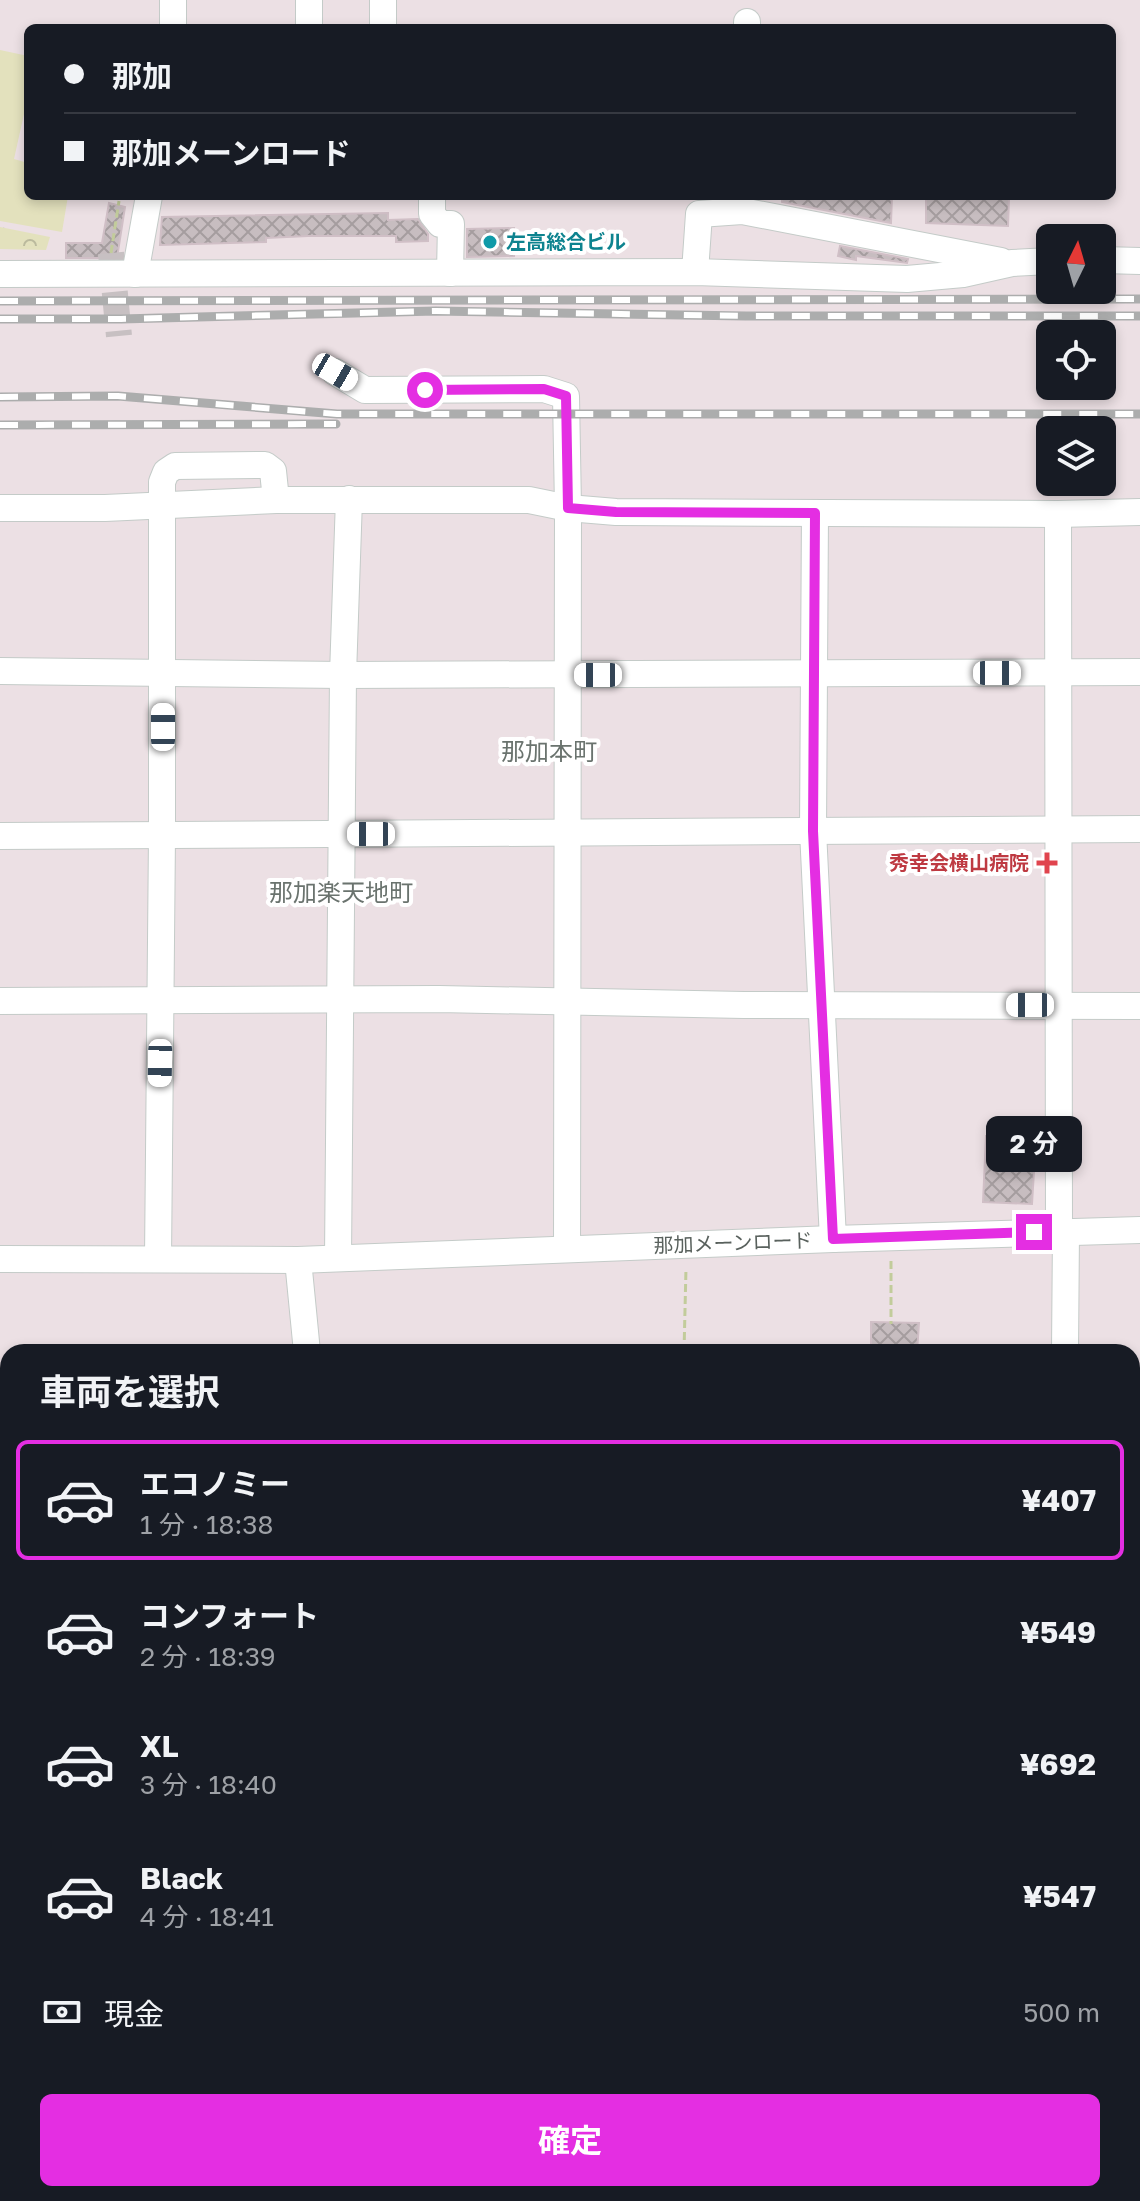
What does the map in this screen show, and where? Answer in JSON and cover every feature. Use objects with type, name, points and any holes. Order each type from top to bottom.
[{"type":"street","points":[[173,0],[173,24]]},
{"type":"street","points":[[309,0],[309,24]]},
{"type":"street","points":[[383,0],[383,24]]},
{"type":"street","points":[[135,274],[148,200]]},
{"type":"street","points":[[432,200],[432,214],[440,224],[451,224],[450,273]]},
{"type":"street","points":[[695,272],[699,214],[742,203],[1012,263]]},
{"type":"street","points":[[1116,260],[1140,261]]},
{"type":"street","points":[[0,274],[695,272],[907,279],[963,274],[1012,263],[1036,262]]},
{"type":"street","points":[[335,372],[365,390],[544,389],[566,396],[567,1249]]},
{"type":"street","points":[[158,1259],[162,482],[166,472],[175,466],[265,465],[273,471],[276,500]]},
{"type":"street","points":[[338,1258],[343,675],[349,499]]},
{"type":"street","points":[[0,508],[349,499],[529,500],[568,508],[616,512],[1140,512]]},
{"type":"street","points":[[815,513],[813,831],[833,1239]]},
{"type":"street","points":[[1058,514],[1059,1005],[1065,1344]]},
{"type":"street","points":[[0,671],[343,675],[1140,672]]},
{"type":"street","points":[[0,836],[1140,829]]},
{"type":"street","points":[[0,1001],[439,999],[1140,1006]]},
{"type":"street","name":"那加メーンロード","points":[[0,1259],[298,1260],[1140,1230]]},
{"type":"street","points":[[298,1260],[306,1344]]},
{"type":"path","points":[[111,253],[119,201]]},
{"type":"path","points":[[891,1237],[891,1324]]},
{"type":"path","points":[[684,1344],[686,1244]]},
{"type":"green space","points":[[0,50],[24,55],[24,114],[14,159],[24,162],[24,200],[67,200],[62,232],[0,221]]},
{"type":"green space","points":[[0,227],[50,237],[46,250],[0,249]]},
{"type":"building","points":[[892,200],[891,223],[782,202]]},
{"type":"building","points":[[926,200],[1009,200],[1008,226],[926,223]]},
{"type":"building","points":[[109,203],[125,207],[117,258],[66,258],[66,243],[102,243]]},
{"type":"building","points":[[388,213],[388,220],[418,219],[428,234],[428,241],[396,242],[396,236],[308,236],[266,238],[266,242],[160,245],[162,217]]},
{"type":"building","name":"左高総合ビル","points":[[514,228],[514,256],[467,257],[467,229]]},
{"type":"building","points":[[840,246],[908,259],[907,263],[856,256],[856,260],[838,256]]},
{"type":"building","points":[[986,1136],[1036,1138],[1032,1204],[983,1202]]},
{"type":"building","points":[[871,1322],[919,1323],[918,1344],[871,1344]]},
{"type":"tunnel","points":[[111,253],[119,336]]},
{"type":"railway","points":[[0,301],[1140,299]]},
{"type":"railway","points":[[0,319],[436,311],[746,316],[1140,316]]},
{"type":"railway","points":[[0,397],[118,396],[337,414],[1140,414]]},
{"type":"railway","points":[[0,425],[336,424]]},
{"type":"place","name":"左高総合ビル","points":[[490,242]]},
{"type":"place","name":"秀幸会横山病院","points":[[1047,863]]},
{"type":"district","name":"那加本町","points":[[549,752]]},
{"type":"district","name":"那加楽天地町","points":[[341,893]]},
{"type":"route","points":[[425,390],[544,389],[566,396],[568,508],[616,512],[815,513],[813,831],[833,1239],[1034,1232]]}]
